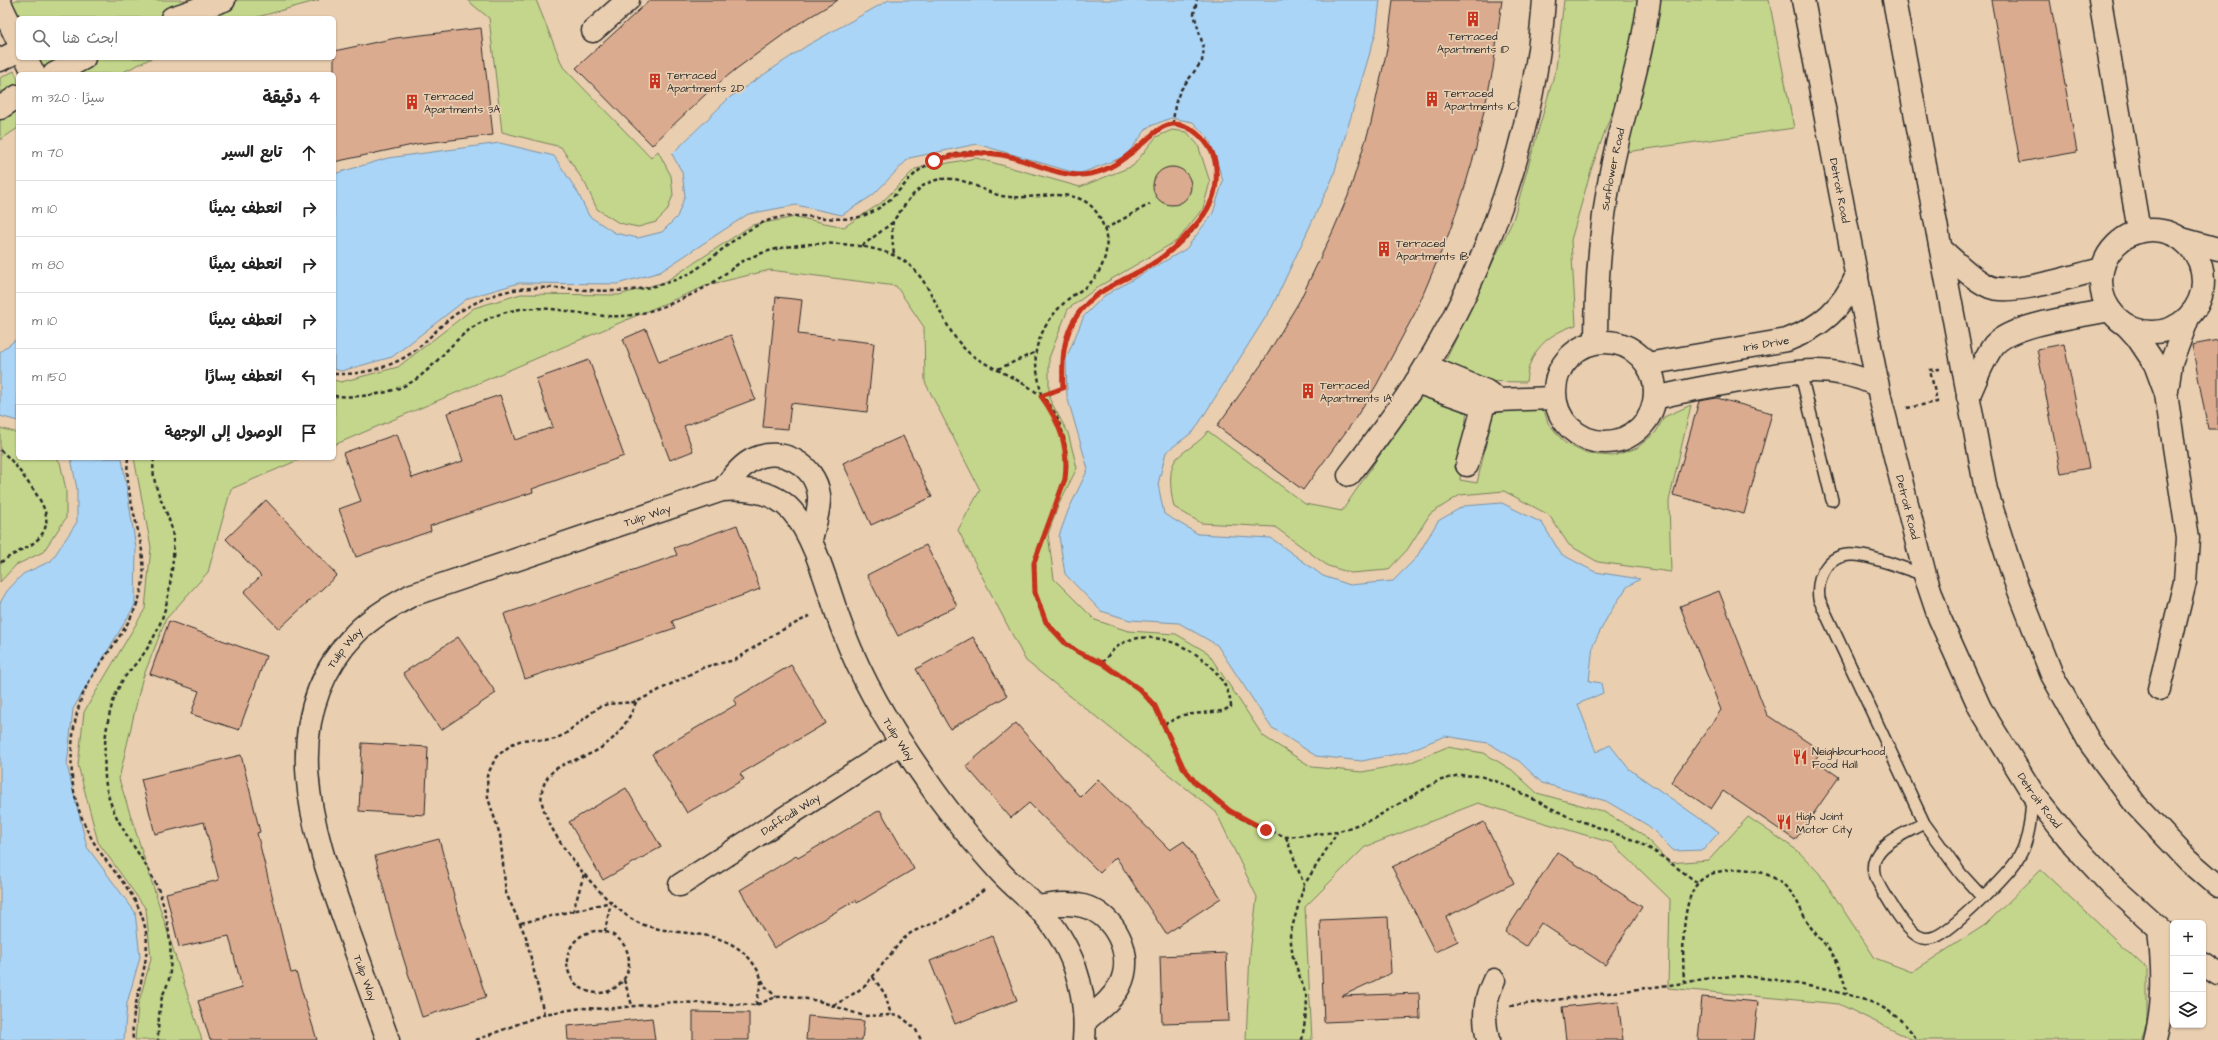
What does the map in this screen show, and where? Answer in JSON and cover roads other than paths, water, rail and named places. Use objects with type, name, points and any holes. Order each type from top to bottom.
[{"type":"street","points":[[178,16],[224,0]]},
{"type":"street","points":[[593,31],[628,0]]},
{"type":"street","points":[[1349,475],[1384,430],[1421,374],[1456,312],[1481,256],[1503,198],[1520,139],[1534,79],[1544,0]]},
{"type":"street","name":"Sunflower Road","points":[[1596,342],[1596,282],[1602,226],[1611,172],[1640,53],[1649,0]]},
{"type":"street","name":"Detroit Road","points":[[1803,0],[1857,275],[1878,391],[1925,575],[1952,648],[1980,708],[2032,792],[2073,844],[2099,873],[2166,935]]},
{"type":"street","points":[[1894,0],[1986,490],[2014,578],[2052,675],[2090,743],[2136,805],[2188,860],[2218,886]]},
{"type":"street","points":[[2100,0],[2139,231]]},
{"type":"street","points":[[0,2],[16,37]]},
{"type":"street","points":[[0,60],[16,52]]},
{"type":"street","points":[[27,60],[33,72]]},
{"type":"street","points":[[58,72],[80,60]]},
{"type":"street","points":[[0,108],[16,97]]},
{"type":"street","points":[[2159,689],[2185,582],[2188,538],[2166,394],[2155,364],[2137,337],[2110,310],[2102,290],[2102,269],[2107,256],[2115,245],[2126,237],[2139,231],[2154,230],[2169,232],[2182,239],[2218,249]]},
{"type":"street","points":[[2166,394],[2171,363],[2203,291],[2203,276],[2200,262],[2182,239]]},
{"type":"street","points":[[1941,249],[1983,283],[2001,290],[2020,289],[2102,269]]},
{"type":"street","name":"Iris Drive","points":[[1647,364],[1787,340],[1803,334],[1830,316],[1842,304],[1857,275]]},
{"type":"street","points":[[2126,325],[2151,332],[2165,331],[2177,326],[2218,286]]},
{"type":"street","points":[[1968,396],[1989,352],[1995,344],[2012,332],[2110,310]]},
{"type":"street","points":[[1608,341],[1630,348],[1647,364],[1653,374],[1656,398],[1651,414],[1642,427],[1629,437],[1614,442],[1597,442],[1582,437],[1568,427],[1559,413],[1554,398],[1555,382],[1560,368],[1569,355],[1596,342],[1608,341]]},
{"type":"street","points":[[1656,398],[1682,391],[1800,371],[1824,370],[1847,374],[1878,391]]},
{"type":"street","points":[[1421,374],[1471,402],[1554,398]]},
{"type":"street","points":[[1467,465],[1491,402]]},
{"type":"street","name":"Tulip Way","points":[[722,490],[740,470],[752,460],[766,455],[781,455],[795,460],[807,469],[815,481],[819,496],[818,510],[810,540]]},
{"type":"street","name":"Tulip Way","points":[[388,1040],[328,876],[316,833],[308,792],[306,758],[309,723],[318,690],[334,660],[360,629],[382,611],[412,595],[722,490],[741,489],[759,491],[776,498],[791,510],[803,524],[833,604],[861,671],[880,708],[901,743],[950,813],[1003,875],[1037,907],[1063,940],[1072,959],[1084,999],[1085,1030]]},
{"type":"street","name":"Daffodil Way","points":[[680,885],[901,743]]},
{"type":"street","name":"Tulip Way","points":[[1037,907],[1065,904],[1084,906],[1101,914],[1115,929],[1123,946],[1125,965],[1120,984],[1110,1000],[1085,1030]]},
{"type":"street","points":[[2155,1040],[2161,1010],[2166,935]]},
{"type":"street","points":[[2206,966],[2218,974]]},
{"type":"street","points":[[1488,1040],[1484,1011],[1487,994],[1494,980]]},
{"type":"lane","points":[[1800,371],[1832,500]]},
{"type":"lane","points":[[1925,575],[1852,554],[1835,559],[1822,572],[1818,589],[1819,599],[1924,823],[1961,874],[1983,898]]},
{"type":"lane","points":[[1924,823],[1880,848],[1873,862],[1875,877],[1911,932],[1923,938],[1935,937],[1983,898],[2007,873],[2019,857],[2030,824],[2032,792]]},
{"type":"water","points":[[889,0],[1380,0],[1376,32],[1333,177],[1272,307],[1194,431],[1166,452],[1158,484],[1164,514],[1198,534],[1271,538],[1323,576],[1350,585],[1393,581],[1416,558],[1438,521],[1464,506],[1502,503],[1542,523],[1561,554],[1595,572],[1640,579],[1627,587],[1609,614],[1593,645],[1589,681],[1601,683],[1603,693],[1578,704],[1596,752],[1610,745],[1629,769],[1719,832],[1703,850],[1674,851],[1649,826],[1606,801],[1542,783],[1519,761],[1488,743],[1445,736],[1406,752],[1362,761],[1316,756],[1271,727],[1217,645],[1179,623],[1130,620],[1101,611],[1065,574],[1059,536],[1068,511],[1088,469],[1067,396],[1066,359],[1084,316],[1104,296],[1186,249],[1213,213],[1223,181],[1209,139],[1193,122],[1171,118],[1148,127],[1126,156],[1079,174],[977,144],[909,158],[873,195],[842,215],[796,205],[748,214],[660,272],[617,284],[519,283],[468,298],[392,357],[341,371],[336,370],[336,173],[388,158],[500,143],[554,156],[577,191],[589,216],[615,233],[638,238],[662,232],[677,217],[685,196],[682,172],[672,154],[729,98],[808,45]]},
{"type":"water","points":[[16,340],[16,420],[0,416],[0,352]]},
{"type":"water","points":[[71,460],[122,460],[136,548],[135,605],[73,709],[67,765],[87,847],[135,912],[140,957],[127,1003],[124,1040],[0,1040],[0,603],[7,591],[23,574],[51,561],[77,522],[77,489]]},
{"type":"place","name":"Terraced Apartments 1D","points":[[1473,19]]},
{"type":"place","name":"Terraced Apartments 2D","points":[[655,81]]},
{"type":"place","name":"Terraced Apartments 1C","points":[[1432,99]]},
{"type":"place","name":"Terraced Apartments 3A","points":[[412,102]]},
{"type":"place","name":"Terraced Apartments 1B","points":[[1384,249]]},
{"type":"place","name":"Terraced Apartments 1A","points":[[1308,391]]},
{"type":"place","name":"Neighbourhood Food Hall","points":[[1800,757]]},
{"type":"place","name":"High Joint Motor City","points":[[1784,822]]}]
